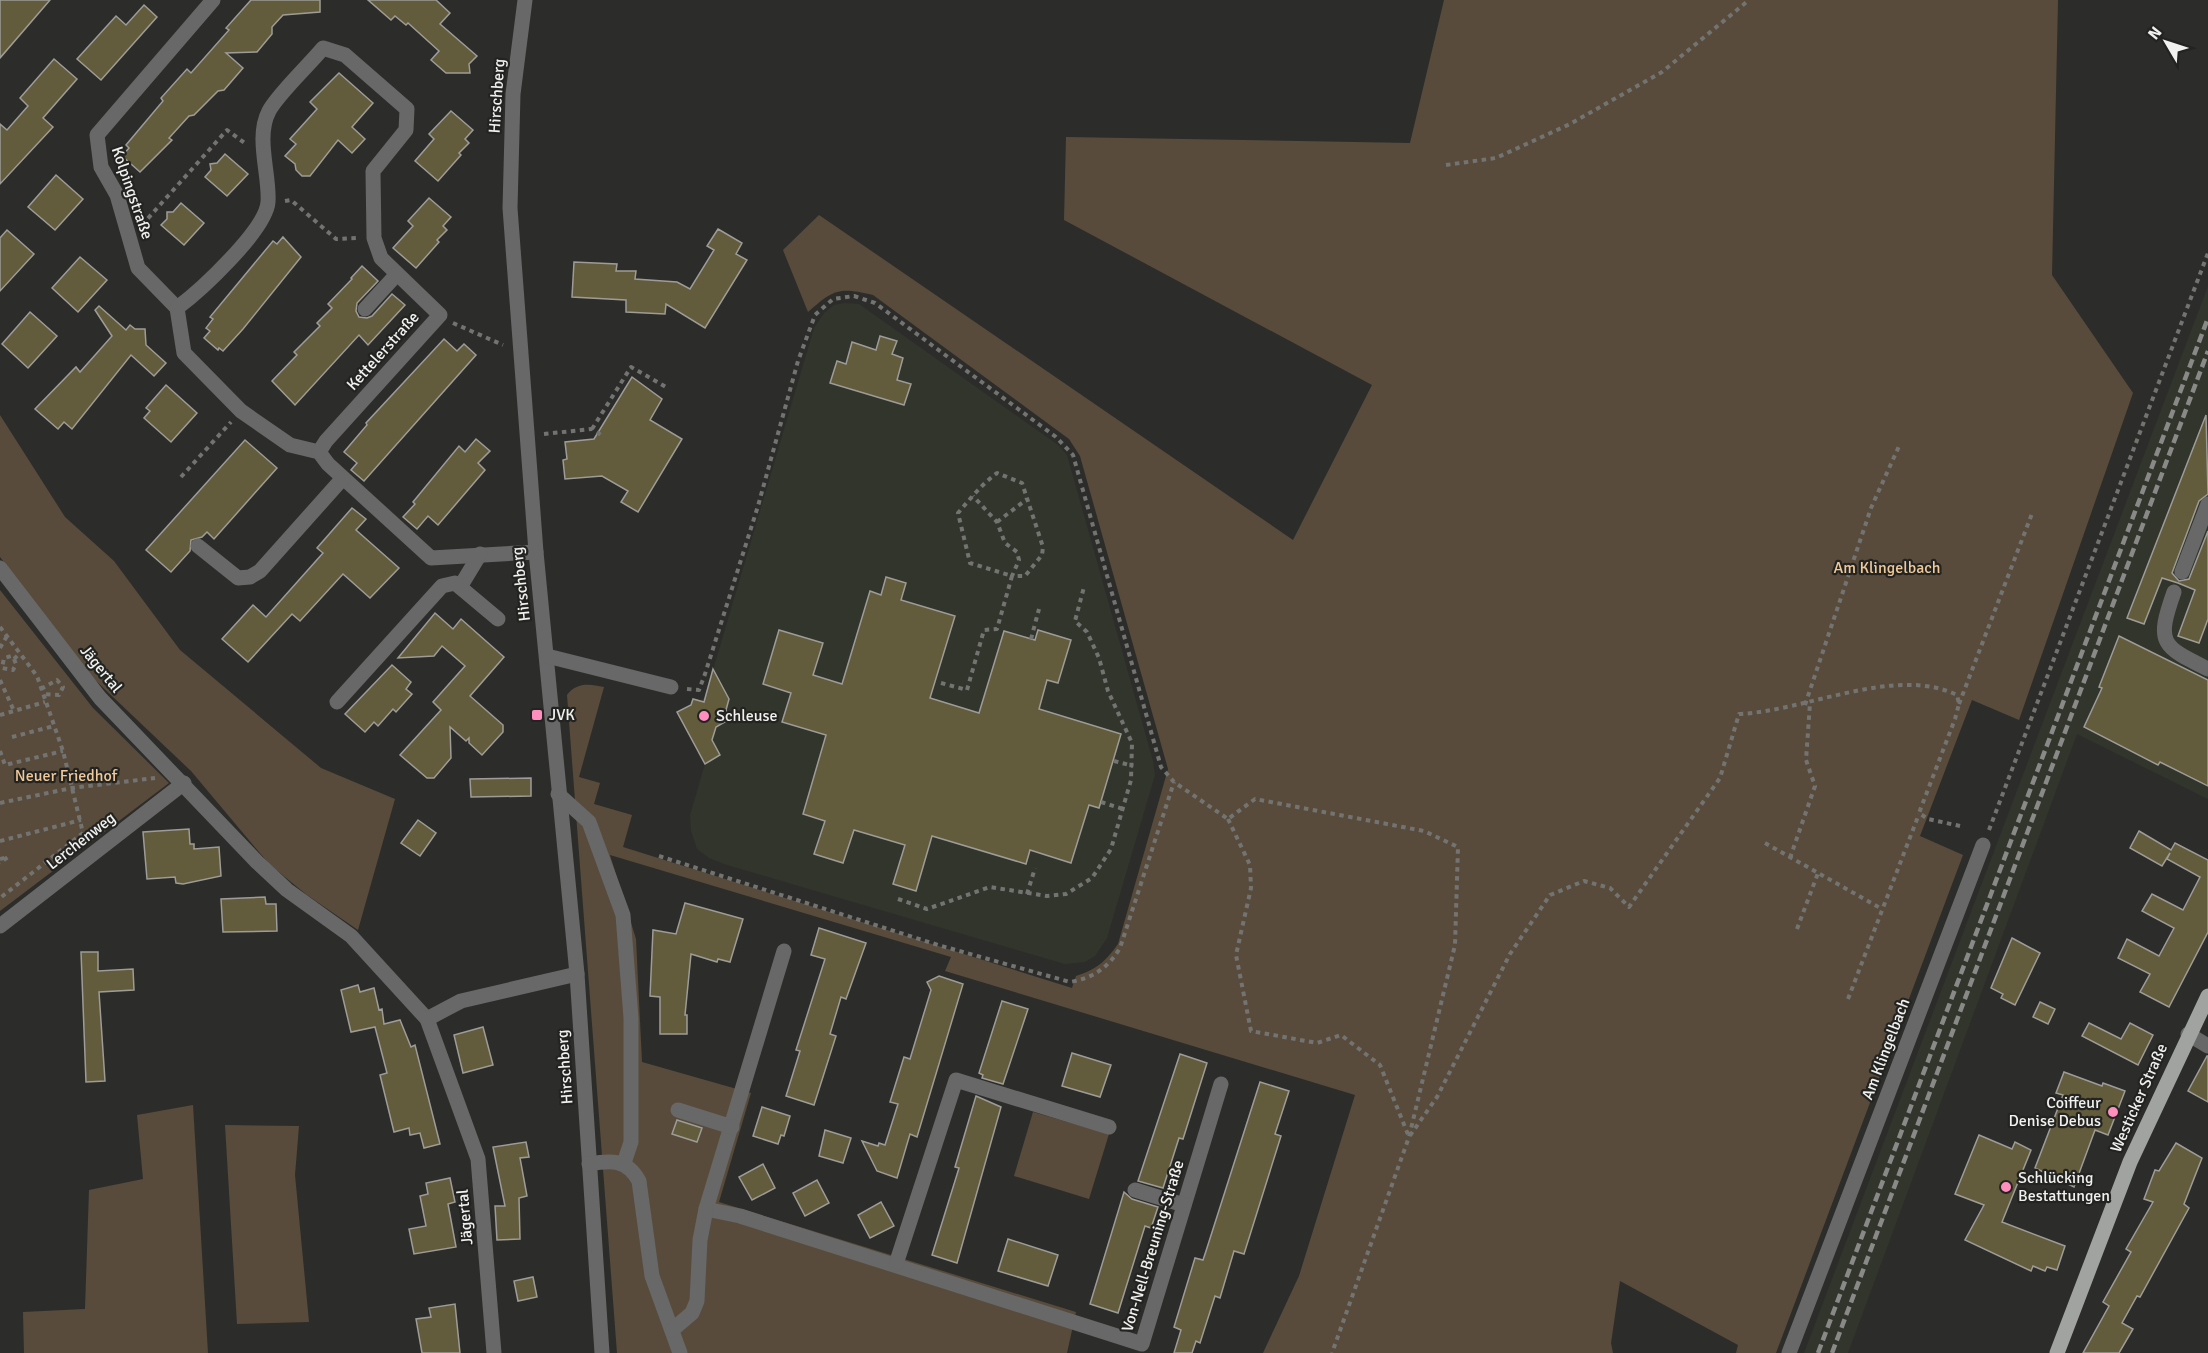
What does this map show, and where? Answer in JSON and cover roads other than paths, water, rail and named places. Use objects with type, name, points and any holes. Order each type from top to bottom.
[{"type":"main road","name":"Westicker Straße","points":[[2057,1353],[2130,1162],[2188,1034],[2208,996]]},
{"type":"street","name":"Kolpingstraße","points":[[177,308],[138,268],[117,195],[101,167],[97,135],[213,0]]},
{"type":"street","name":"Hirschberg","points":[[525,0],[513,94],[510,208],[536,552],[577,974],[602,1353]]},
{"type":"street","name":"Kettelerstraße","points":[[177,308],[202,290],[260,224],[268,203],[264,156],[268,111],[323,48],[345,55],[406,109],[406,130],[373,171],[374,238],[381,258],[440,315],[326,441],[319,452]]},
{"type":"street","points":[[365,309],[397,274]]},
{"type":"street","points":[[177,308],[184,353],[242,411],[290,445],[319,452],[343,478],[431,558],[536,552]]},
{"type":"street","points":[[198,546],[238,578],[250,578],[260,571],[343,478]]},
{"type":"street","points":[[2182,572],[2208,504]]},
{"type":"street","points":[[460,587],[480,554]]},
{"type":"street","name":"Jägertal","points":[[0,568],[100,698],[257,862],[287,890],[351,936],[427,1019],[478,1159],[493,1352]]},
{"type":"street","points":[[337,702],[442,586],[455,583],[498,619]]},
{"type":"street","points":[[2174,592],[2164,621],[2163,637],[2171,649],[2208,669]]},
{"type":"street","points":[[547,656],[671,687]]},
{"type":"street","name":"Lerchenweg","points":[[0,926],[180,780]]},
{"type":"street","points":[[558,794],[589,822],[623,915],[631,1018],[631,1142],[624,1163]]},
{"type":"street","name":"Am Klingelbach","points":[[1789,1353],[1983,845]]},
{"type":"street","points":[[672,1330],[692,1313],[697,1301],[700,1240],[706,1209],[784,951]]},
{"type":"street","points":[[427,1019],[461,1001],[577,974]]},
{"type":"street","points":[[2188,1034],[2208,1046]]},
{"type":"street","points":[[896,1264],[956,1080],[1109,1127]]},
{"type":"street","name":"Von-Nell-Breuning-Straße","points":[[706,1209],[740,1216],[896,1264],[1142,1344],[1221,1084]]},
{"type":"street","points":[[678,1110],[732,1127]]},
{"type":"street","points":[[589,1164],[613,1160],[624,1163],[633,1170],[639,1181],[652,1276],[680,1353]]},
{"type":"street","points":[[1135,1190],[1184,1205]]},
{"type":"railway","points":[[1818,1353],[2208,318]]},
{"type":"railway","points":[[1832,1353],[2208,351]]},
{"type":"place","name":"JVK","points":[[537,715]]},
{"type":"place","name":"Schleuse","points":[[704,716]]},
{"type":"place","name":"Coiffeur Denise Debus","points":[[2113,1112]]},
{"type":"place","name":"Schlücking Bestattungen","points":[[2006,1187]]},
{"type":"park label","name":"Neuer Friedhof","points":[[66,776]]}]
